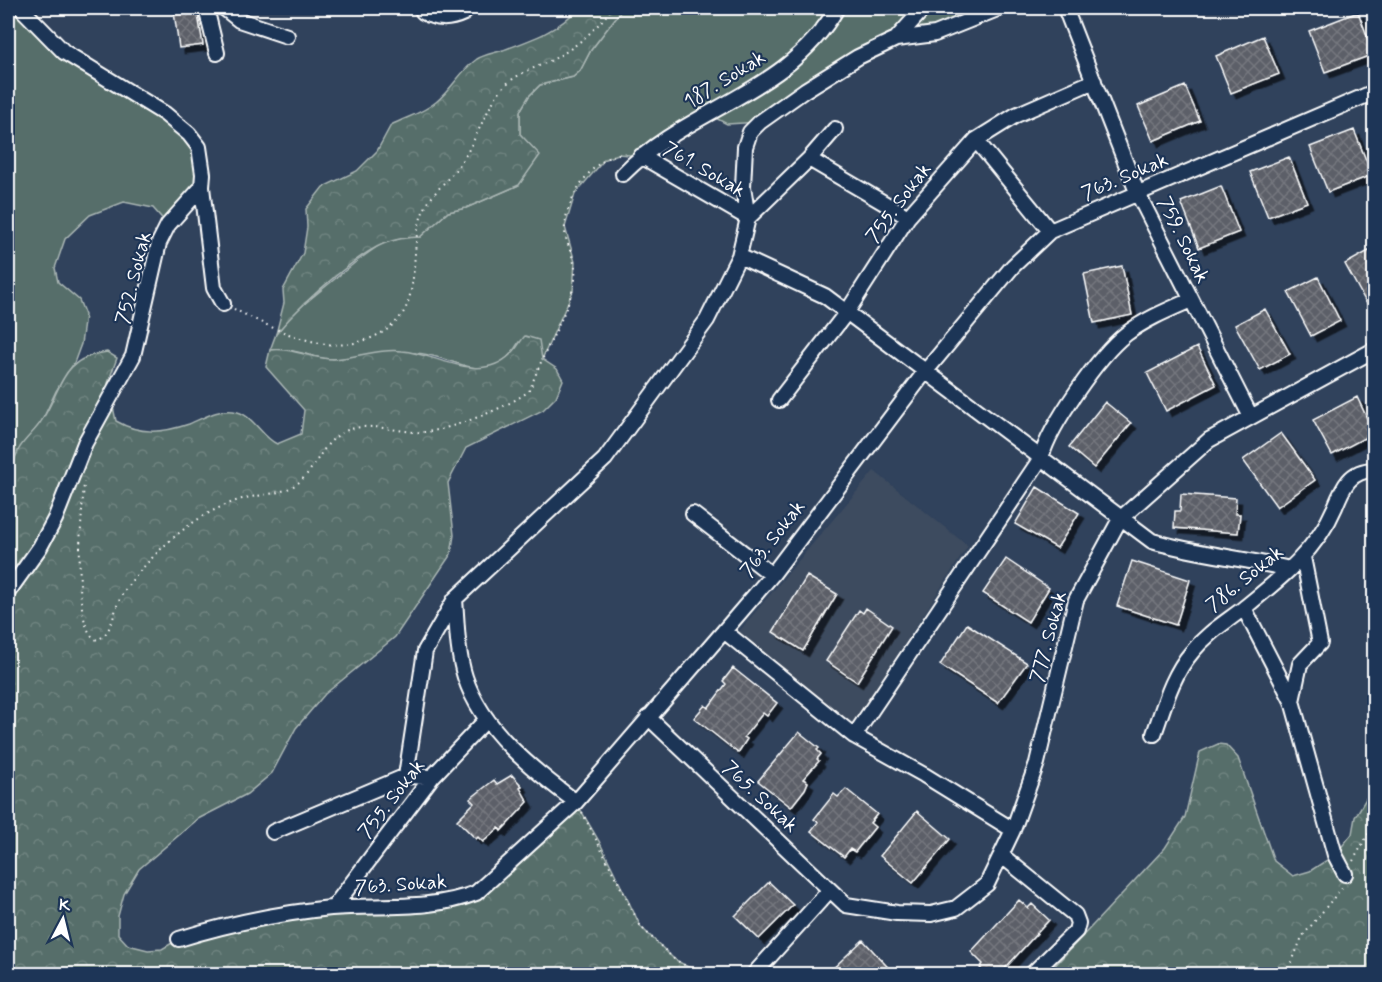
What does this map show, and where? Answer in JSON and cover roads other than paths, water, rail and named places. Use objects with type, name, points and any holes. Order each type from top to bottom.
[{"type":"street","points":[[21,8],[64,52],[165,114],[189,134],[200,147],[203,160],[202,187],[214,288],[224,304]]},
{"type":"street","points":[[206,8],[217,53]]},
{"type":"street","points":[[224,8],[239,20],[287,36]]},
{"type":"street","points":[[423,12],[435,18],[454,17],[464,14],[466,8]]},
{"type":"street","name":"187. Sokak","points":[[623,174],[640,156],[660,141],[710,115],[766,79],[809,47],[837,8]]},
{"type":"street","points":[[896,39],[924,8]]},
{"type":"street","points":[[406,776],[425,651],[455,599],[605,459],[707,320],[739,256],[748,218],[743,166],[745,147],[750,132],[835,70],[896,39],[935,34],[1000,8]]},
{"type":"street","name":"759. Sokak","points":[[1065,8],[1137,192],[1251,417]]},
{"type":"street","name":"755. Sokak","points":[[779,400],[847,312],[908,217],[976,140],[1016,115],[1094,81]]},
{"type":"street","name":"763. Sokak","points":[[179,939],[263,918],[333,908],[432,904],[457,901],[476,893],[576,802],[771,575],[925,372],[1013,266],[1050,231],[1374,93]]},
{"type":"street","points":[[748,218],[809,159],[835,129]]},
{"type":"street","points":[[976,140],[1050,231]]},
{"type":"street","name":"761. Sokak","points":[[640,156],[748,218]]},
{"type":"street","points":[[809,159],[908,217]]},
{"type":"street","name":"752. Sokak","points":[[8,592],[40,547],[55,519],[85,443],[133,356],[164,234],[202,187]]},
{"type":"street","points":[[739,256],[825,296],[1152,541],[1190,552],[1255,561],[1288,569]]},
{"type":"street","points":[[854,736],[1041,458],[1052,429],[1104,355],[1126,334],[1151,317],[1191,300]]},
{"type":"street","name":"777. Sokak","points":[[846,905],[897,914],[931,914],[956,908],[987,884],[1013,830],[1037,763],[1076,600],[1120,519],[1209,440],[1374,350]]},
{"type":"street","name":"786. Sokak","points":[[1154,734],[1172,684],[1191,652],[1215,628],[1244,608],[1303,557],[1329,520],[1344,483],[1354,475],[1374,470]]},
{"type":"street","points":[[693,514],[771,575]]},
{"type":"street","points":[[1292,701],[1300,664],[1320,643],[1303,557]]},
{"type":"street","points":[[455,599],[465,677],[487,718],[535,771],[576,802]]},
{"type":"street","points":[[1244,608],[1292,701],[1335,855],[1345,874]]},
{"type":"street","points":[[724,631],[854,736],[924,775],[1013,830]]},
{"type":"street","name":"765. Sokak","points":[[648,717],[846,905]]},
{"type":"street","name":"755. Sokak","points":[[333,908],[432,777],[487,718]]},
{"type":"street","points":[[273,832],[406,776],[432,777]]},
{"type":"street","points":[[1001,855],[1075,915],[1078,923],[1076,931],[1032,975]]},
{"type":"street","points":[[753,975],[829,891]]}]
